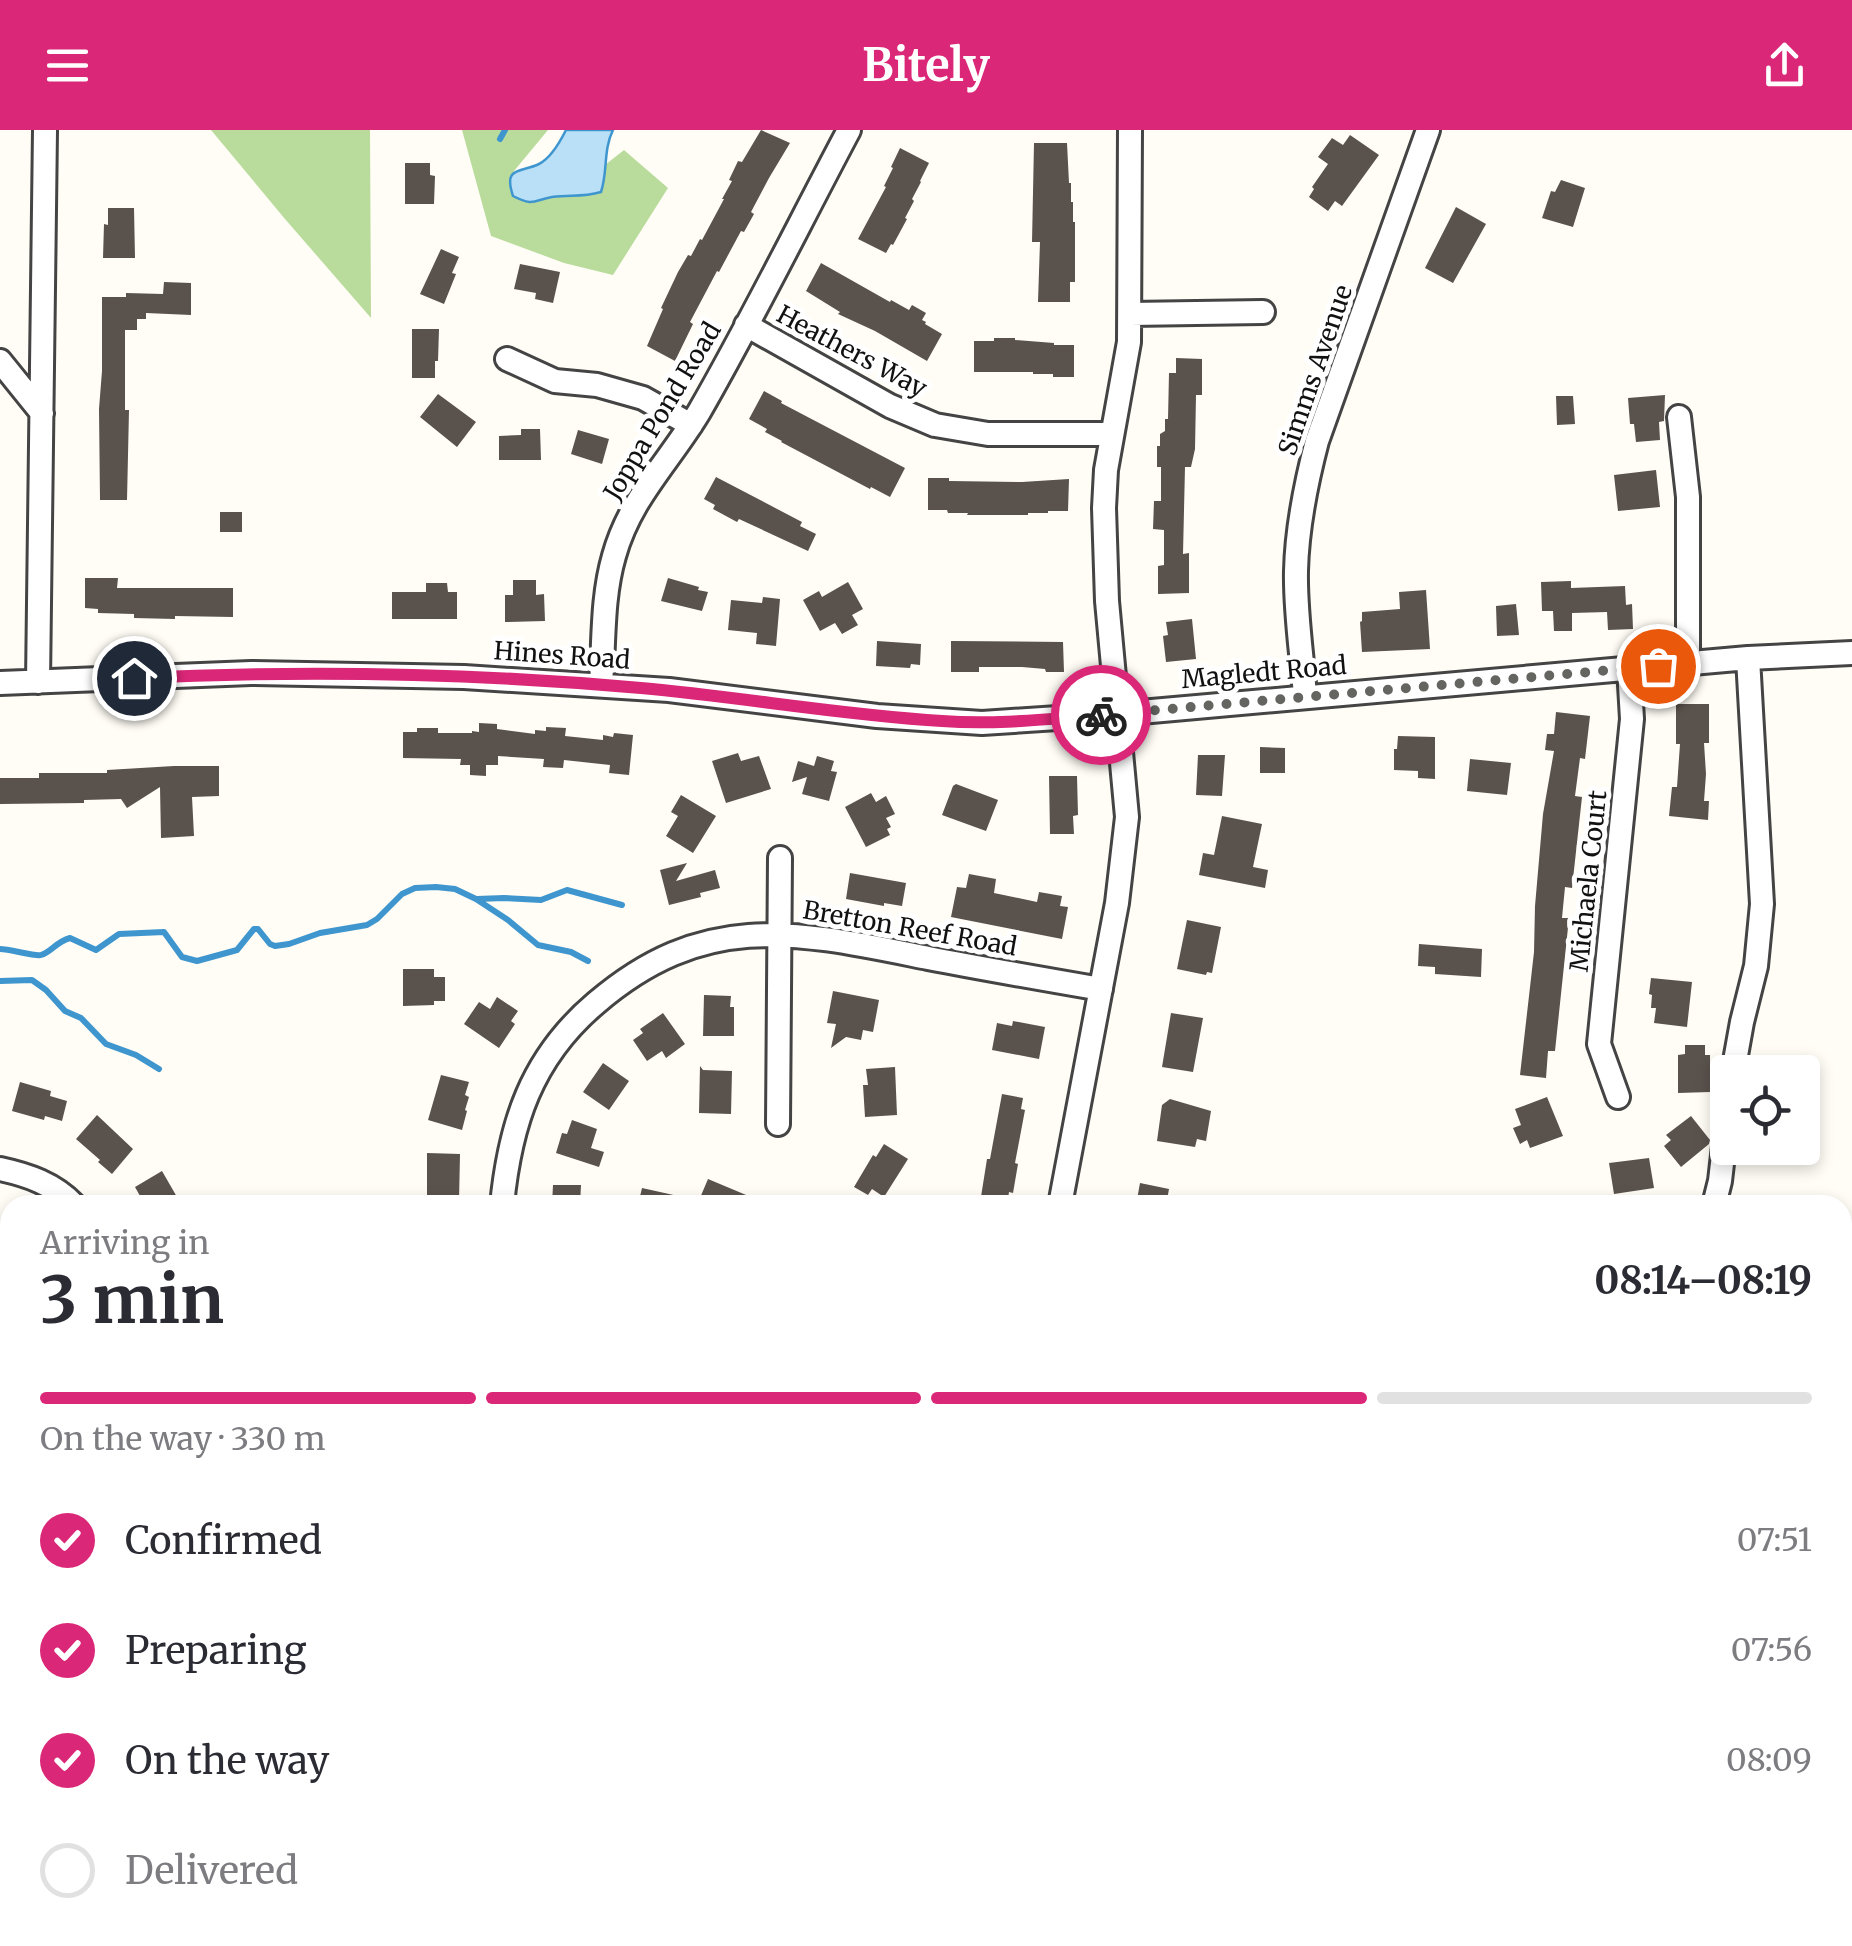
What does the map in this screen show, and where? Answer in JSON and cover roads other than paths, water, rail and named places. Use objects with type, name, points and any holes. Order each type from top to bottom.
[{"type":"street","points":[[38,682],[46,130]]},
{"type":"street","name":"Joppa Pond Road","points":[[601,684],[606,599],[614,556],[628,518],[691,426],[849,130]]},
{"type":"street","points":[[1062,1195],[1118,903],[1126,834],[1104,550],[1106,470],[1126,370],[1130,314],[1130,130]]},
{"type":"street","name":"Simms Avenue","points":[[1305,696],[1296,564],[1310,467],[1428,130]]},
{"type":"street","points":[[1130,314],[1263,312]]},
{"type":"street","name":"Heathers Way","points":[[746,326],[890,406],[935,425],[988,434],[1112,434]]},
{"type":"street","points":[[507,359],[554,381],[598,386],[642,398],[691,426]]},
{"type":"street","points":[[0,362],[42,413]]},
{"type":"street","points":[[1679,417],[1688,497],[1688,663]]},
{"type":"street","name":"Magledt Road","points":[[1118,714],[1748,658],[1852,653]]},
{"type":"street","points":[[1736,1055],[1756,966],[1762,904],[1748,658]]},
{"type":"street","name":"Michaela Court","points":[[1618,1097],[1599,1044],[1632,719],[1629,668]]},
{"type":"street","name":"Hines Road","points":[[0,684],[334,673],[601,684],[945,722],[1017,722],[1118,714]]},
{"type":"street","points":[[778,1124],[780,858]]},
{"type":"street","name":"Bretton Reef Road","points":[[503,1195],[511,1142],[532,1082],[563,1036],[584,1013],[666,955],[738,936],[813,937],[1101,989]]},
{"type":"street","points":[[1716,1195],[1722,1165]]},
{"type":"street","points":[[0,1169],[27,1175],[60,1195]]},
{"type":"water","points":[[566,130],[613,130],[601,192],[530,202],[513,196],[512,175],[543,161]]},
{"type":"waterway","points":[[500,139],[505,130]]},
{"type":"waterway","points":[[0,949],[41,955],[70,938],[96,950],[119,934],[164,932],[182,957],[197,961],[237,950],[254,929],[275,946],[367,925],[402,894],[415,888],[436,887],[455,889],[476,899],[538,945],[571,952],[588,961]]},
{"type":"waterway","points":[[477,899],[541,900],[567,890],[622,905]]},
{"type":"waterway","points":[[0,981],[32,980],[65,1011],[81,1018],[106,1044],[159,1069]]}]
